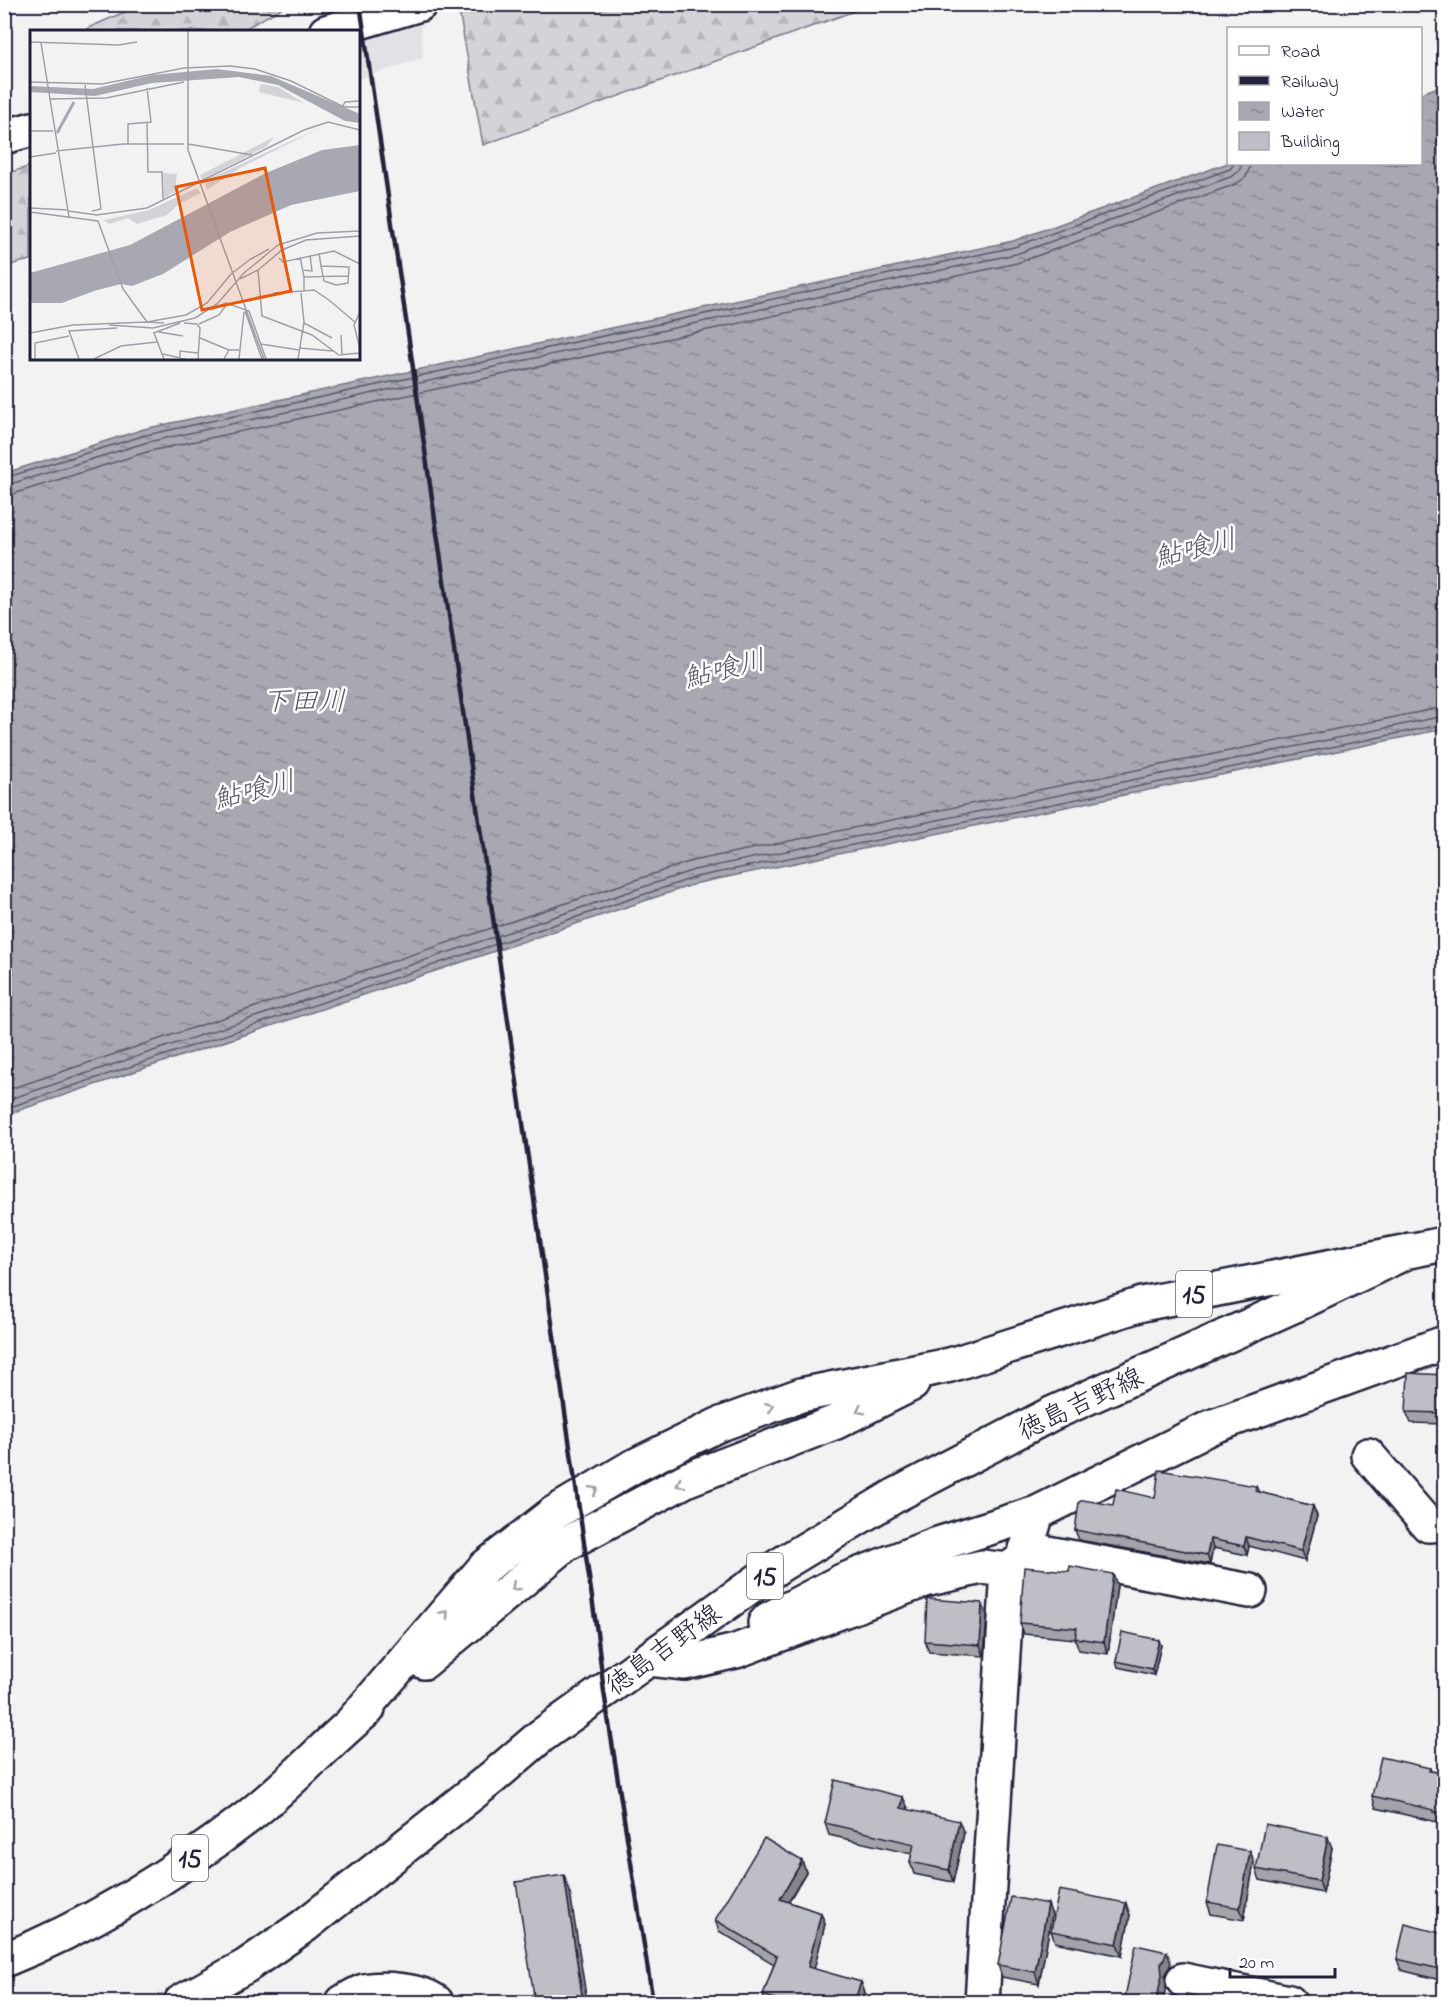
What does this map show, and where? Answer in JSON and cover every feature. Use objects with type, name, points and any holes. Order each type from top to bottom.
[{"type":"main road","points":[[333,30],[420,4]]},
{"type":"main road","points":[[4,137],[30,130]]},
{"type":"main road","name":"徳島吉野線","points":[[4,1960],[104,1914],[166,1876],[249,1816],[304,1769],[352,1722],[485,1568],[554,1513],[632,1467],[718,1425],[801,1395],[950,1365],[1142,1304],[1444,1244]]},
{"type":"main road","name":"徳島吉野線","points":[[182,2002],[246,1966],[304,1926],[493,1777],[541,1736],[780,1565],[896,1495],[1051,1414],[1293,1306],[1410,1250]]},
{"type":"main road","points":[[736,1651],[769,1619],[842,1581],[935,1545],[1037,1513],[1211,1427],[1444,1342]]},
{"type":"main road","points":[[1368,1455],[1428,1525],[1444,1524]]},
{"type":"main road","points":[[982,2002],[1017,1559],[1037,1513]]},
{"type":"main road","points":[[650,1659],[685,1663],[736,1651],[925,1580],[1017,1559],[1250,1591]]},
{"type":"main road","points":[[1183,1980],[1289,2002]]},
{"type":"main road","points":[[343,2002],[363,1991],[402,1990],[419,2000]]},
{"type":"shaded area","points":[[327,5],[419,5],[423,58],[360,79],[360,30],[334,30]]},
{"type":"green space","points":[[143,4],[287,4],[243,30],[86,30]]},
{"type":"green space","points":[[458,5],[871,5],[483,145]]},
{"type":"green space","points":[[30,166],[30,260],[5,266],[5,174]]},
{"type":"water","name":"下田川","points":[[1444,85],[1444,729],[698,883],[5,1115],[5,473],[144,429],[1013,241],[1227,163],[1422,165],[1422,93]]},
{"type":"building","points":[[1408,1373],[1444,1375],[1444,1413],[1406,1412]]},
{"type":"building","points":[[1159,1470],[1256,1486],[1255,1491],[1313,1506],[1301,1551],[1246,1537],[1244,1546],[1210,1539],[1207,1555],[1075,1530],[1079,1502],[1083,1500],[1113,1505],[1116,1489],[1155,1498]]},
{"type":"building","points":[[1070,1566],[1113,1574],[1104,1642],[1075,1638],[1077,1628],[1020,1623],[1024,1567],[1069,1571]]},
{"type":"building","points":[[927,1599],[982,1603],[980,1645],[925,1641]]},
{"type":"building","points":[[1122,1632],[1159,1640],[1152,1669],[1116,1661]]},
{"type":"building","points":[[1381,1757],[1444,1773],[1444,1813],[1372,1796]]},
{"type":"building","points":[[835,1780],[903,1797],[901,1808],[959,1821],[949,1870],[910,1862],[914,1844],[825,1823]]},
{"type":"building","points":[[1265,1824],[1328,1837],[1319,1881],[1256,1869]]},
{"type":"building","points":[[764,1838],[802,1861],[780,1899],[821,1913],[808,1967],[861,1982],[854,2002],[785,2002],[763,1995],[777,1956],[715,1920]]},
{"type":"building","points":[[1217,1845],[1250,1851],[1240,1908],[1207,1902]]},
{"type":"building","points":[[564,1875],[583,2002],[535,2002],[516,1882]]},
{"type":"building","points":[[1059,1890],[1126,1903],[1117,1944],[1051,1931]]},
{"type":"building","points":[[1011,1897],[1048,1904],[1035,1972],[998,1965]]},
{"type":"building","points":[[1405,1924],[1444,1934],[1444,1970],[1397,1959]]},
{"type":"building","points":[[1136,1945],[1167,1952],[1161,1964],[1162,1975],[1156,2002],[1124,2002]]},
{"type":"building","points":[[1186,1994],[1230,2002],[1185,2002]]},
{"type":"railway","points":[[360,4],[604,1692],[653,2002]]},
{"type":"water label","name":"鮎喰川","points":[[1195,547]]},
{"type":"water label","name":"鮎喰川","points":[[724,668]]},
{"type":"water label","name":"鮎喰川","points":[[254,789]]}]
